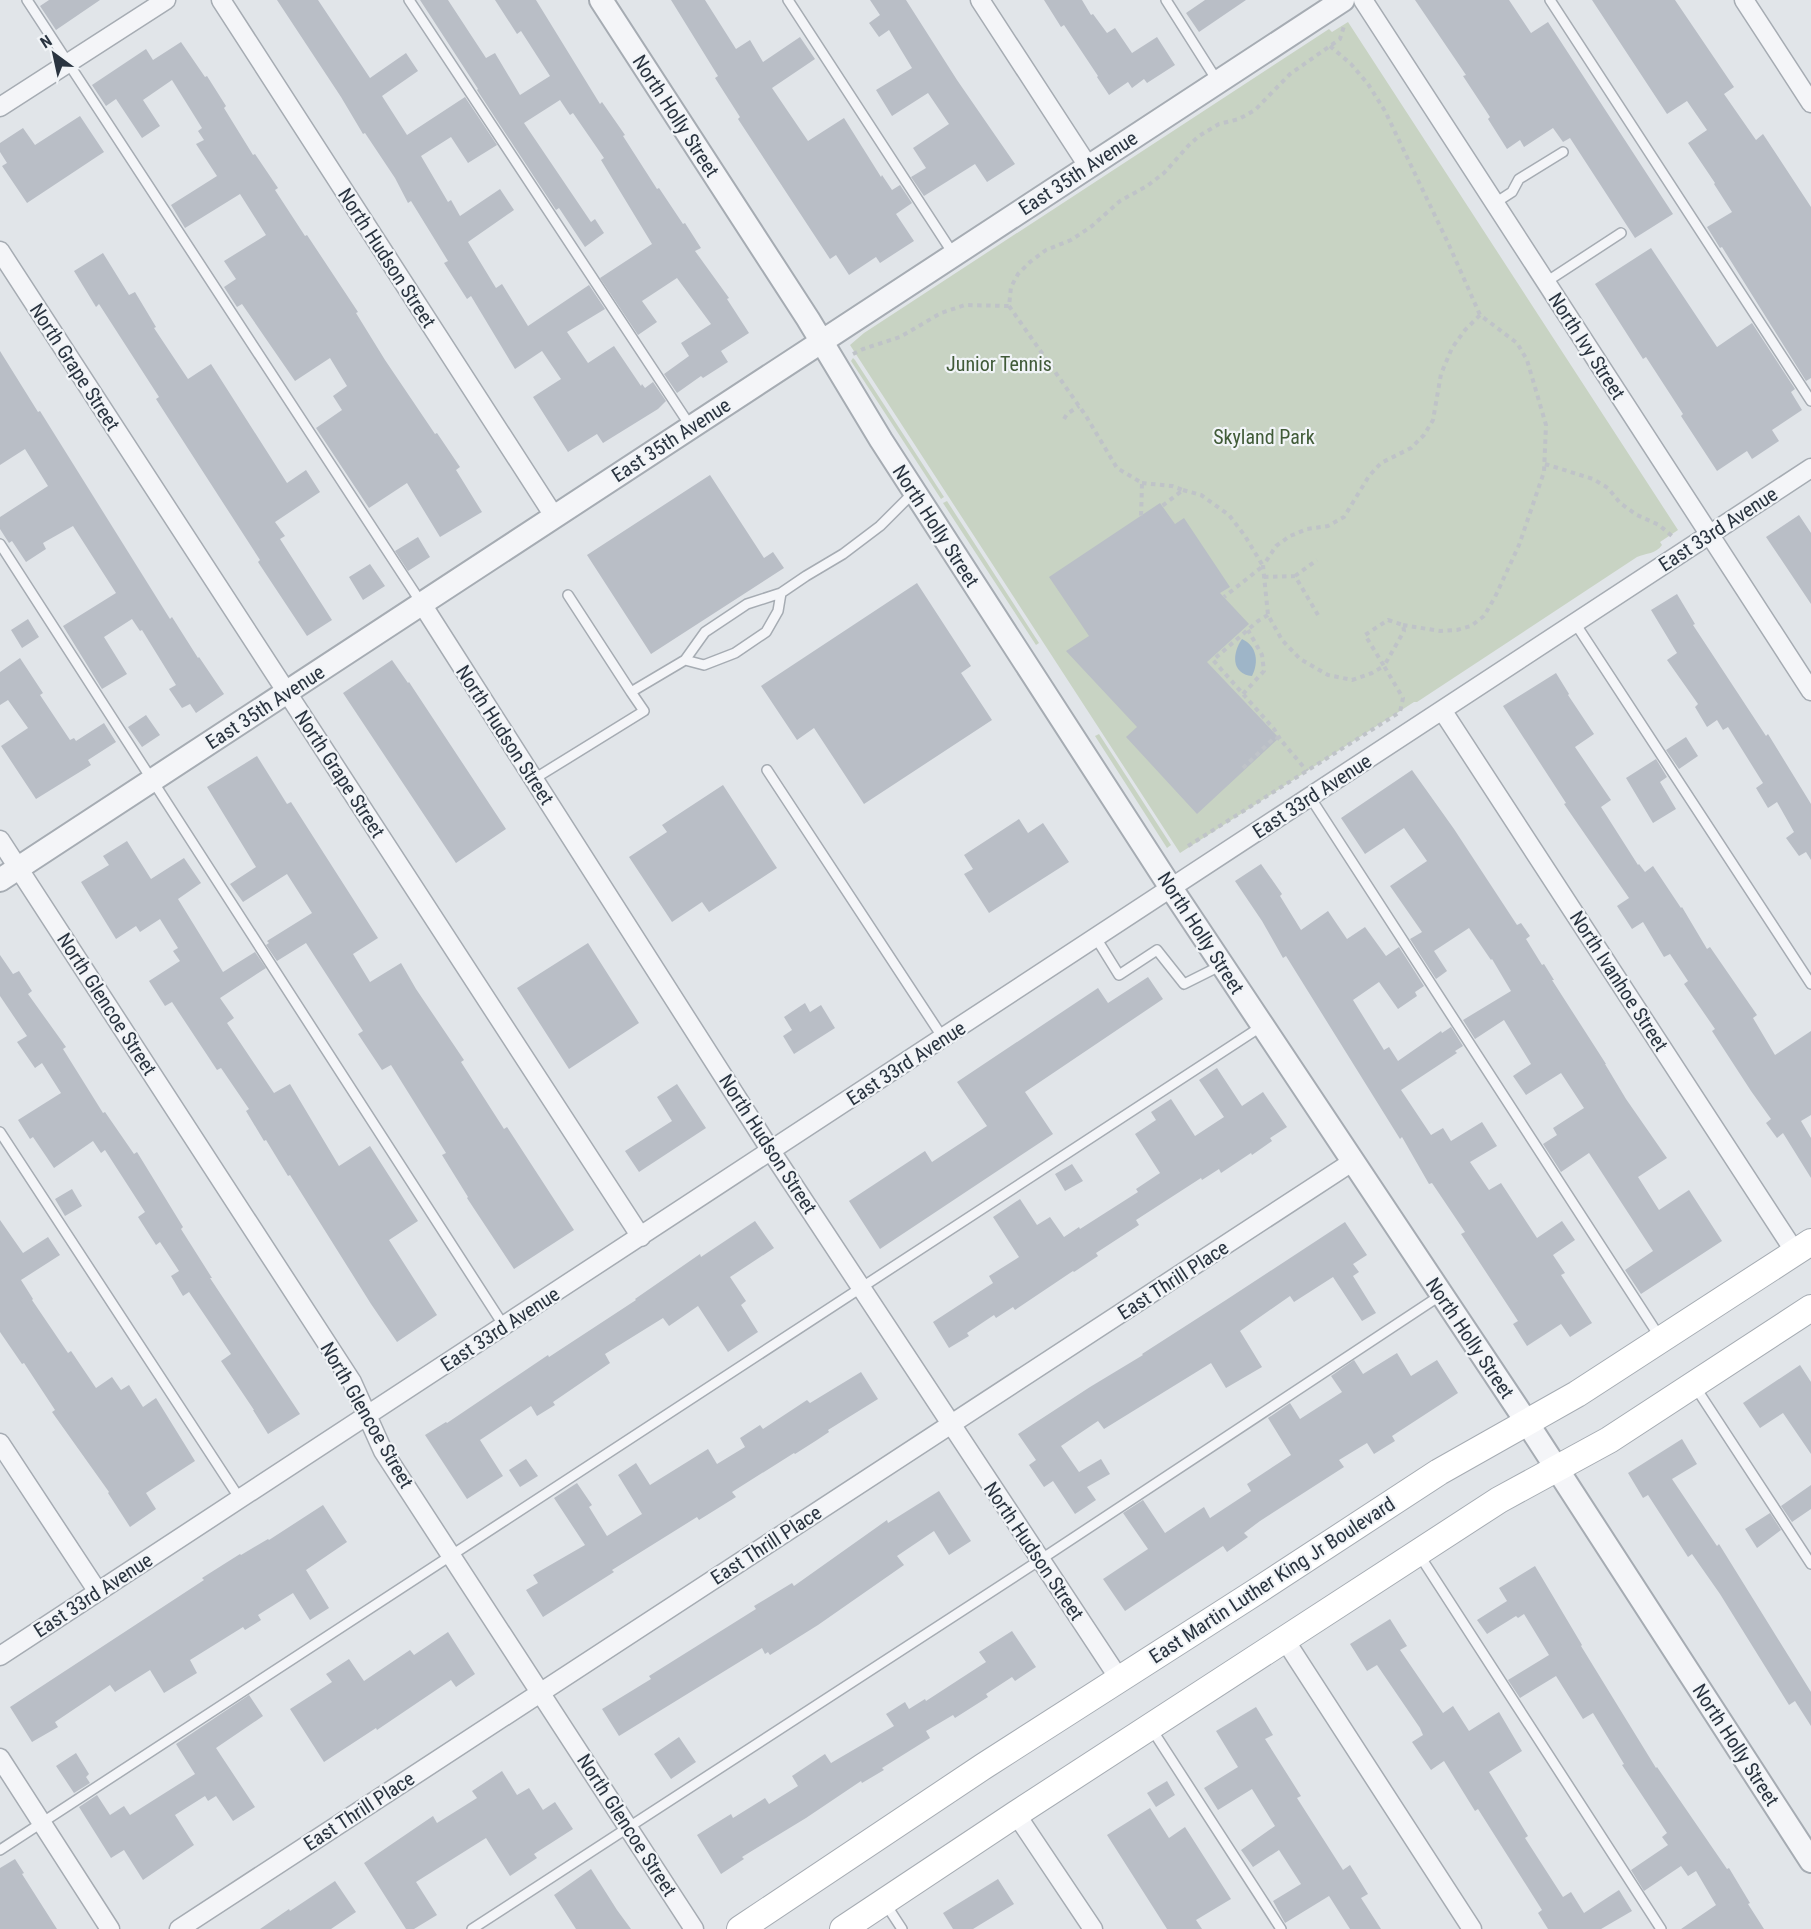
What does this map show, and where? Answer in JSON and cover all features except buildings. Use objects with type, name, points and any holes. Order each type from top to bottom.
[{"type":"main road","name":"East Martin Luther King Jr Boulevard","points":[[740,1929],[984,1766],[1439,1472],[1577,1394],[1803,1247]]},
{"type":"main road","points":[[843,1929],[1499,1500],[1609,1440],[1811,1308]]},
{"type":"street","points":[[0,107],[166,0]]},
{"type":"street","name":"North Hudson Street","points":[[221,0],[554,516]]},
{"type":"street","name":"North Holly Street","points":[[601,0],[822,342],[914,492],[1171,888],[1526,1421],[1811,1861]]},
{"type":"street","points":[[980,0],[1088,166]]},
{"type":"street","name":"East 35th Avenue","points":[[9,874],[1343,0]]},
{"type":"street","name":"North Ivy Street","points":[[1363,0],[1811,691]]},
{"type":"street","points":[[1744,0],[1811,103]]},
{"type":"street","name":"North Grape Street","points":[[0,251],[640,1237]]},
{"type":"street","name":"East 33rd Avenue","points":[[0,1656],[1811,468]]},
{"type":"street","name":"North Hudson Street","points":[[422,604],[771,1151],[1120,1680]]},
{"type":"street","name":"North Ivanhoe Street","points":[[1442,710],[1803,1247]]},
{"type":"street","name":"North Glencoe Street","points":[[0,840],[9,874],[352,1382],[383,1451],[694,1929]]},
{"type":"street","name":"East Thrill Place","points":[[179,1929],[1352,1162]]},
{"type":"street","points":[[0,1443],[98,1592]]},
{"type":"street","points":[[1285,1640],[1472,1929]]},
{"type":"street","points":[[0,1758],[110,1929]]},
{"type":"street","points":[[1016,1814],[1093,1929]]},
{"type":"lane","points":[[27,0],[422,604]]},
{"type":"lane","points":[[409,0],[691,427]]},
{"type":"lane","points":[[788,0],[954,255]]},
{"type":"lane","points":[[1166,0],[1218,82]]},
{"type":"lane","points":[[1550,0],[1811,401]]},
{"type":"lane","points":[[1495,203],[1512,192],[1519,179],[1563,152]]},
{"type":"lane","points":[[1546,282],[1621,233]]},
{"type":"lane","points":[[631,692],[685,660],[705,632],[747,604],[782,593],[843,554],[880,526],[914,492]]},
{"type":"lane","points":[[0,544],[504,1326]]},
{"type":"lane","points":[[685,660],[704,665],[735,653],[766,632],[778,611],[782,593]]},
{"type":"lane","points":[[534,779],[644,711],[568,595]]},
{"type":"lane","points":[[1575,623],[1811,984]]},
{"type":"lane","points":[[767,770],[943,1038]]},
{"type":"lane","points":[[1310,797],[1661,1339]]},
{"type":"lane","points":[[1096,938],[1119,975],[1157,950],[1184,984],[1222,965]]},
{"type":"lane","points":[[0,1850],[1262,1026]]},
{"type":"lane","points":[[0,1132],[240,1499]]},
{"type":"lane","points":[[472,1929],[1040,1560],[1441,1295]]},
{"type":"lane","points":[[1694,1384],[1811,1564]]},
{"type":"lane","points":[[1418,1553],[1661,1929]]},
{"type":"lane","points":[[1151,1728],[1281,1929]]},
{"type":"lane","points":[[884,1902],[902,1929]]},
{"type":"path","points":[[1344,26],[1340,39],[1290,74],[1255,110],[1239,120],[1219,124],[1199,136],[1164,173],[1147,186],[1120,201],[1092,226],[1071,240],[1046,250],[1030,262],[1018,274],[1011,287],[1009,306],[1079,406],[1117,468],[1142,483],[1172,486],[1201,495],[1229,515],[1263,566],[1268,615],[1282,640],[1300,660],[1328,675],[1352,680],[1384,666],[1404,631],[1403,625]]},
{"type":"path","points":[[1188,846],[1400,712],[1403,698],[1365,635],[1388,620],[1440,631],[1471,626],[1484,616],[1519,545],[1544,472],[1546,425],[1527,360],[1517,343],[1480,315],[1385,111],[1368,84],[1351,64],[1330,46]]},
{"type":"path","points":[[853,355],[863,349],[900,337],[940,313],[964,306],[1009,306]]},
{"type":"path","points":[[1224,597],[1263,566],[1276,546],[1290,536],[1307,529],[1328,526],[1344,517],[1368,476],[1381,463],[1411,448],[1424,435],[1433,420],[1441,374],[1452,348],[1480,315]]},
{"type":"path","points":[[1064,419],[1067,414],[1079,406]]},
{"type":"path","points":[[1545,464],[1593,479],[1608,488],[1620,503],[1637,516],[1659,525],[1673,537]]},
{"type":"path","points":[[1141,517],[1142,483]]},
{"type":"path","points":[[1162,506],[1183,490]]},
{"type":"path","points":[[1264,577],[1295,576],[1317,560]]},
{"type":"path","points":[[1295,576],[1318,615]]},
{"type":"path","points":[[1268,615],[1214,660],[1307,771]]},
{"type":"path","points":[[1243,694],[1264,671],[1262,655],[1248,630]]},
{"type":"path","points":[[1243,768],[1275,737],[1280,739]]},
{"type":"green space","name":"Skyland Park","points":[[1348,22],[1678,530],[1660,542],[1662,545],[1657,550],[1637,557],[1417,702],[1180,853],[850,345],[864,333],[1329,29],[1332,32]]},
{"type":"green space","points":[[853,358],[944,497],[941,499],[851,361]]},
{"type":"green space","points":[[947,501],[1039,643],[1036,645],[943,503]]},
{"type":"green space","points":[[1099,734],[1171,845],[1167,848],[1095,736]]},
{"type":"water","points":[[1242,639],[1254,650],[1256,665],[1252,676],[1240,671],[1235,662],[1236,650]]},
{"type":"park label","name":"Junior Tennis","points":[[999,364]]}]
